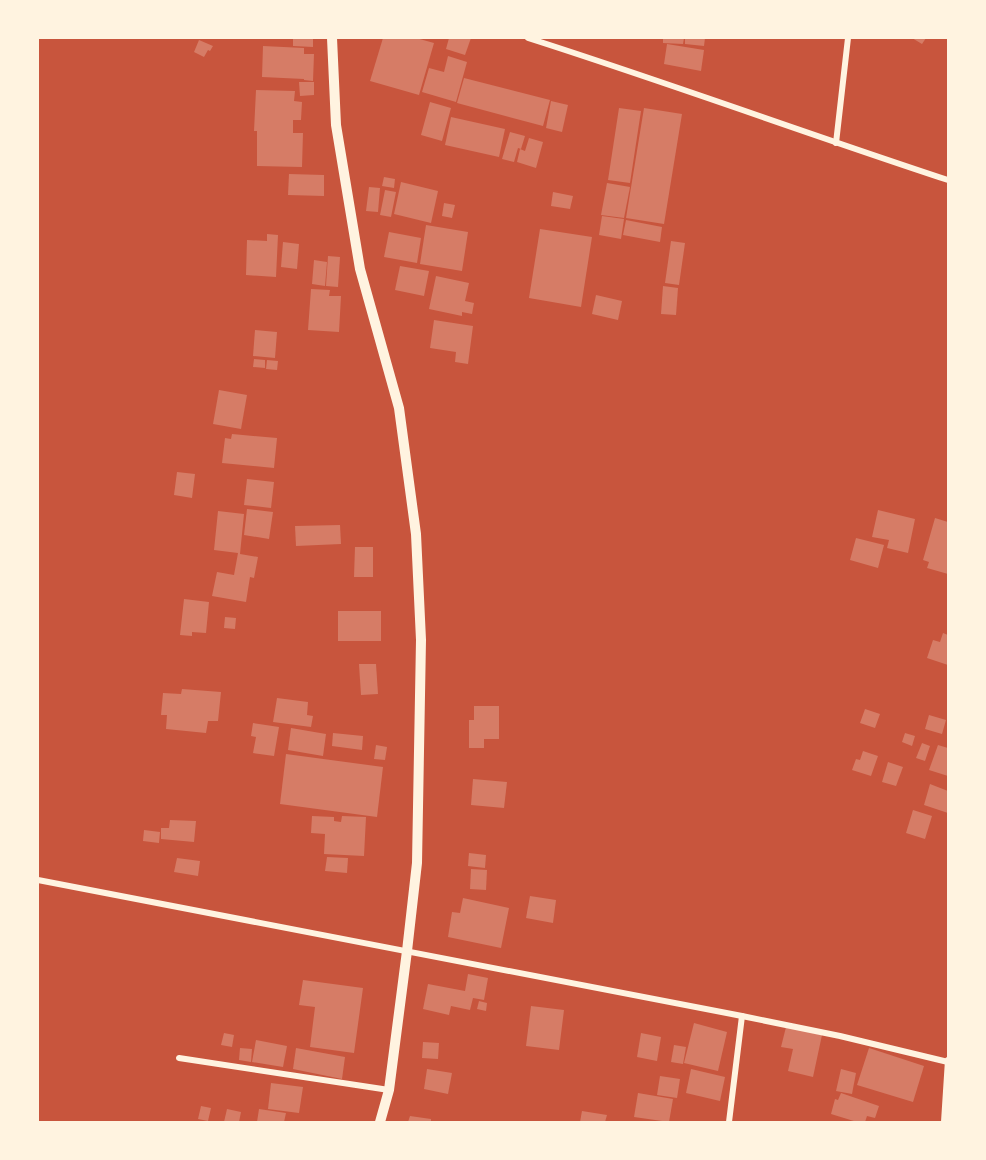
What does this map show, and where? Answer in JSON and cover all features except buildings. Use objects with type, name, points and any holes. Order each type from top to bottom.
[{"type":"street","points":[[332,38],[336,125],[360,269],[399,408],[416,534],[421,640],[417,863],[388,1090],[380,1122]]},
{"type":"street","points":[[528,38],[948,180]]},
{"type":"street","points":[[836,143],[848,38]]},
{"type":"street","points":[[38,880],[742,1016],[948,1061],[944,1122]]},
{"type":"street","points":[[729,1122],[742,1016]]},
{"type":"street","points":[[179,1058],[388,1090]]}]
